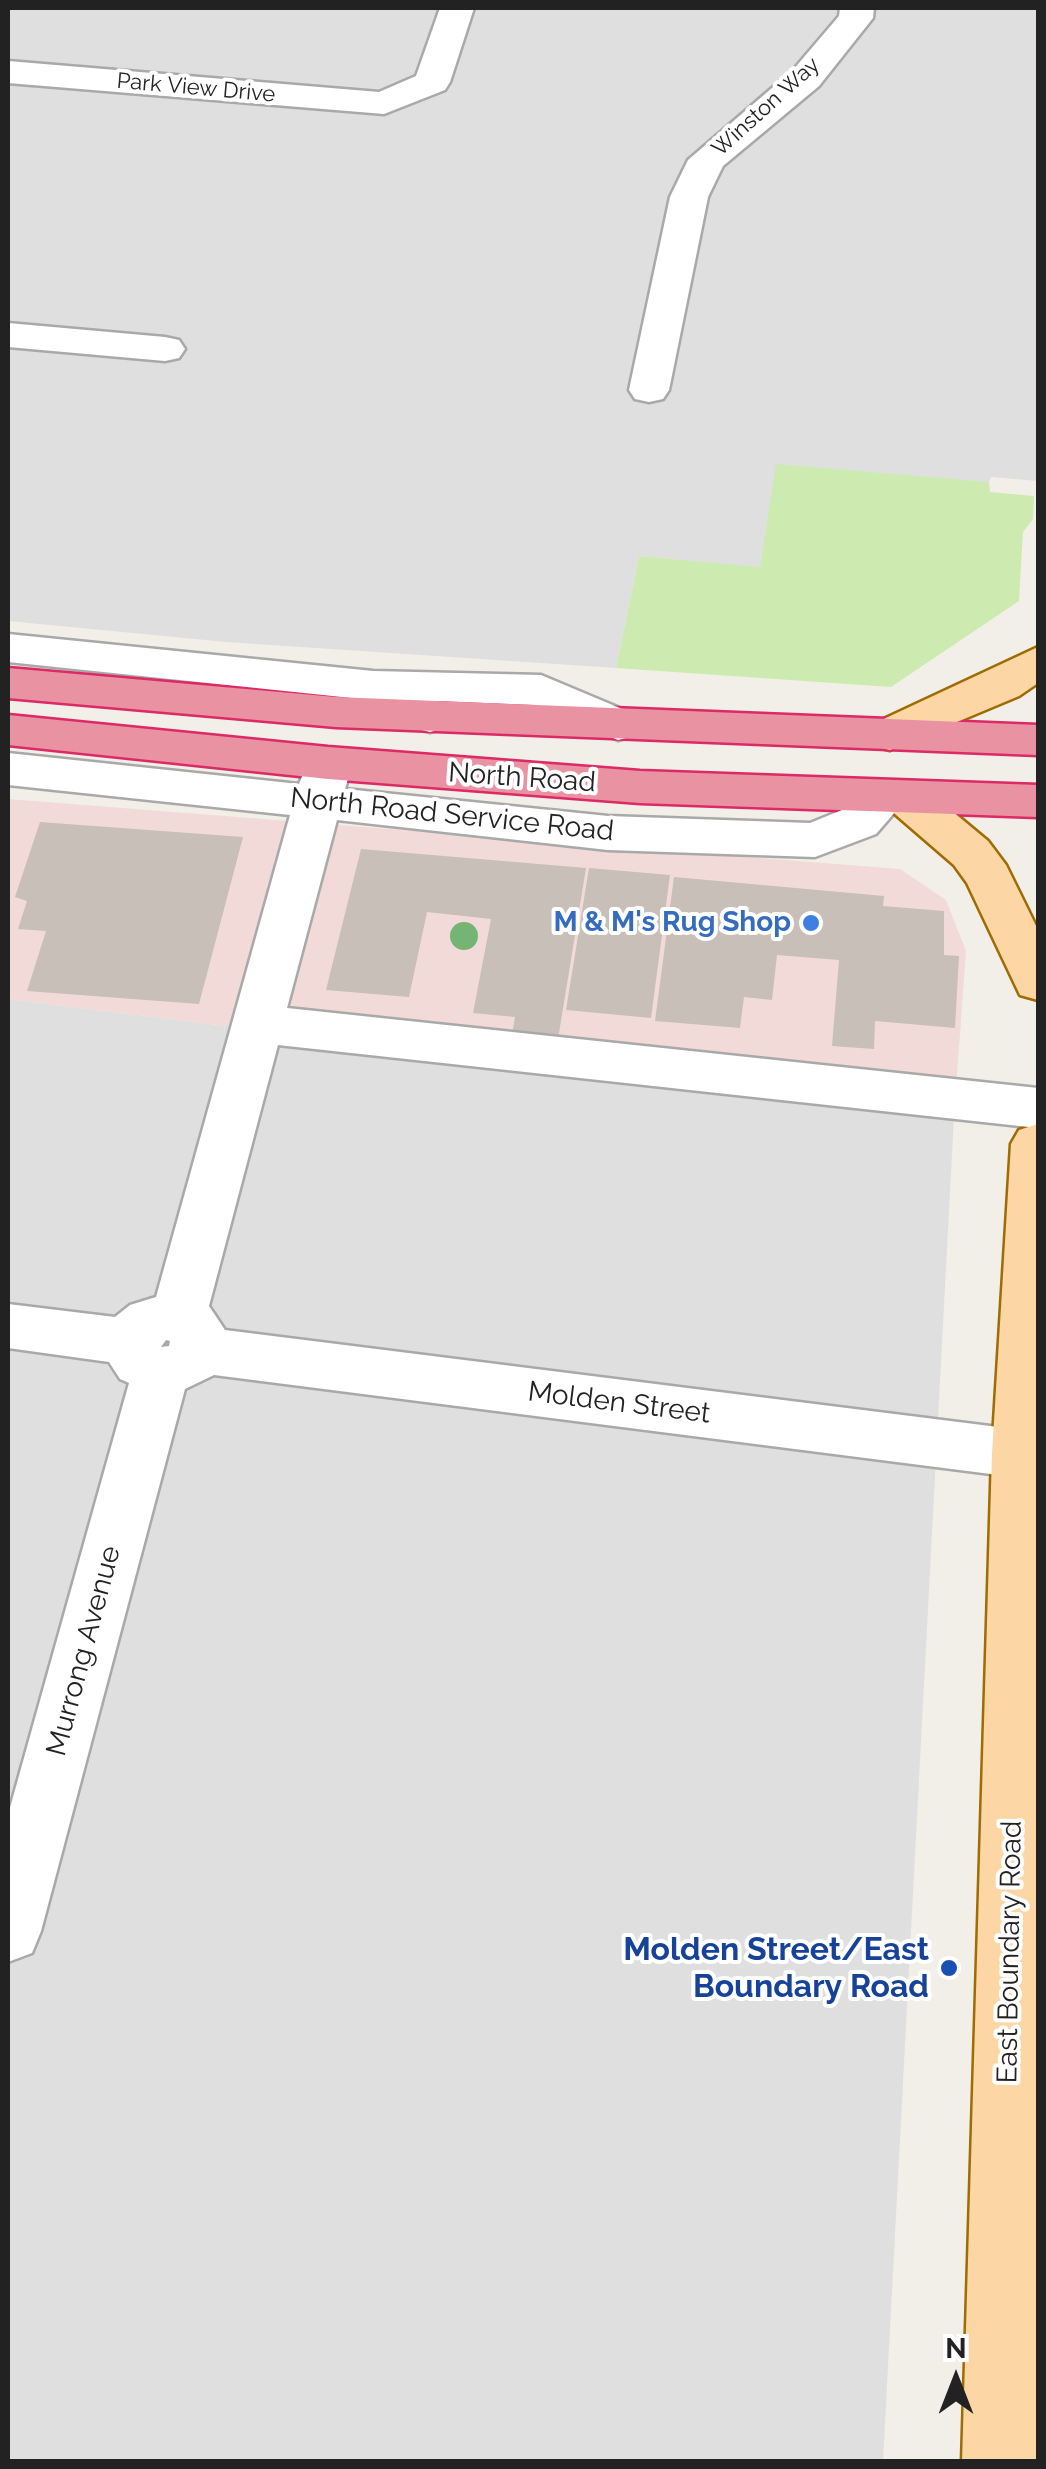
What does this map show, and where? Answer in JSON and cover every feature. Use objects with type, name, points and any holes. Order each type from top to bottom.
[{"type":"highway","name":"North Road","points":[[8,682],[204,702],[430,717],[1038,740]]},
{"type":"highway","points":[[8,730],[324,782]]},
{"type":"highway","points":[[894,797],[1038,801]]},
{"type":"main road","points":[[890,736],[1003,685],[1038,662]]},
{"type":"main road","points":[[894,797],[971,853],[990,877],[1038,982]]},
{"type":"main road","name":"East Boundary Road","points":[[1000,2462],[1038,1144]]},
{"type":"street","name":"Park View Drive","points":[[8,72],[384,103],[432,82],[456,8]]},
{"type":"street","name":"Winston Way","points":[[649,390],[689,197],[707,160],[806,78],[856,18],[858,8]]},
{"type":"street","points":[[8,336],[165,349]]},
{"type":"street","points":[[8,648],[372,685],[430,717]]},
{"type":"street","name":"North Road","points":[[372,685],[402,682],[541,690],[618,724]]},
{"type":"street","name":"North Road Service Road","points":[[8,769],[324,782],[608,833],[815,840],[859,822],[894,797]]},
{"type":"street","name":"Murrong Avenue","points":[[8,1931],[324,782]]},
{"type":"street","points":[[258,1024],[1038,1108]]},
{"type":"street","name":"Molden Street","points":[[8,1326],[1030,1455]]},
{"type":"shaded area","points":[[8,8],[1038,8],[1038,481],[991,477],[989,482],[760,568],[639,556],[616,668],[226,642],[8,621]]},
{"type":"shaded area","points":[[8,799],[900,869],[946,900],[966,951],[954,1116],[8,999]]},
{"type":"shaded area","points":[[8,999],[954,1116],[883,2461],[8,2462]]},
{"type":"green space","points":[[776,464],[989,482],[990,492],[1034,496],[1033,519],[1023,532],[1019,601],[891,687],[616,668],[639,556],[760,567]]},
{"type":"building","points":[[40,822],[243,837],[199,1004],[27,991],[46,931],[18,929],[27,901],[15,897]]},
{"type":"building","points":[[361,849],[586,868],[558,1039],[512,1035],[515,1017],[473,1013],[491,919],[427,912],[409,997],[326,990]]},
{"type":"building","points":[[589,868],[670,875],[651,1018],[566,1010]]},
{"type":"building","points":[[674,877],[884,896],[883,906],[944,911],[944,955],[959,956],[955,1028],[875,1021],[874,1049],[832,1046],[839,960],[777,955],[772,1000],[744,997],[740,1028],[655,1021]]},
{"type":"place","name":"M & M's Rug Shop","points":[[811,923]]},
{"type":"place","name":"Molden Street/East Boundary Road","points":[[949,1968]]}]
